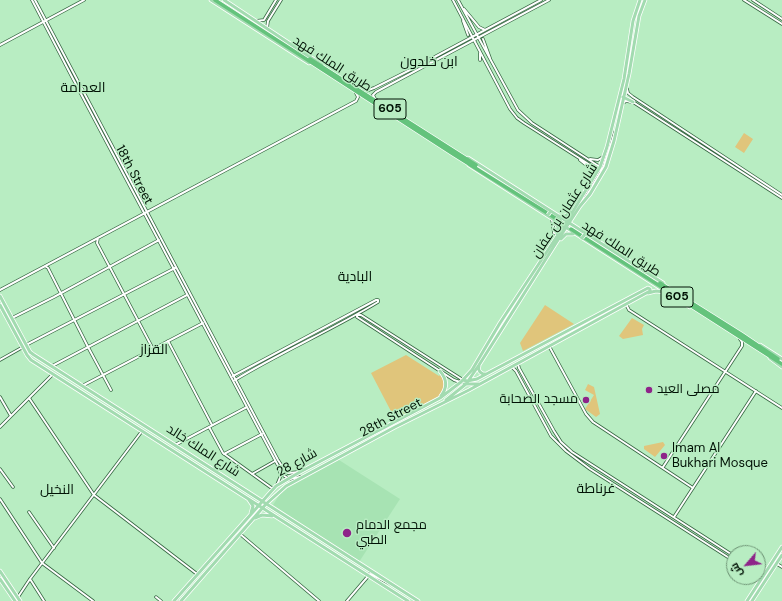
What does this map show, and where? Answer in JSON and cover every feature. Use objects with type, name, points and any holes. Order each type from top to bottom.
[{"type":"highway","name":"طريق الملك فهد","points":[[215,0],[460,159],[561,221],[459,153],[219,0]]},
{"type":"highway","name":"طريق الملك فهد","points":[[572,228],[671,289],[747,338],[782,363],[740,338],[572,228]]},
{"type":"main road","points":[[211,0],[300,58],[317,67]]},
{"type":"main road","points":[[224,0],[333,73]]},
{"type":"main road","points":[[637,22],[637,15],[641,3],[640,0]]},
{"type":"main road","name":"شارع عثمان بن عفان","points":[[441,404],[467,383],[556,243],[600,169],[622,89],[633,21],[640,0]]},
{"type":"main road","name":"شارع عثمان بن عفان","points":[[575,211],[590,194],[606,167],[614,141],[627,85],[637,22],[645,0]]},
{"type":"main road","points":[[622,89],[624,97],[633,102]]},
{"type":"main road","points":[[459,153],[576,234]]},
{"type":"main road","points":[[460,159],[476,171],[549,215],[558,227],[556,236]]},
{"type":"main road","points":[[549,215],[565,216],[575,211]]},
{"type":"main road","points":[[575,211],[574,222],[584,236],[646,279],[695,309]]},
{"type":"main road","points":[[558,215],[578,229]]},
{"type":"main road","name":"شارع عثمان بن عفان","points":[[462,381],[472,370],[500,323],[556,236],[565,227]]},
{"type":"main road","points":[[556,243],[566,234],[570,233],[584,236],[671,289]]},
{"type":"main road","points":[[642,293],[648,283],[646,279]]},
{"type":"main road","points":[[467,383],[642,293],[656,291],[666,292]]},
{"type":"main road","name":"28th Street","points":[[183,601],[262,508],[286,486],[481,383],[626,304],[642,293]]},
{"type":"main road","name":"شارع الملك خالد","points":[[0,296],[30,352],[34,355],[52,368],[418,601]]},
{"type":"main road","name":"شارع الملك خالد","points":[[0,305],[31,360],[408,601]]},
{"type":"main road","points":[[479,365],[478,369],[480,372],[483,374],[489,373]]},
{"type":"main road","points":[[440,371],[446,380],[446,386],[440,398]]},
{"type":"main road","points":[[462,381],[467,383],[481,383]]},
{"type":"main road","name":"شارع 28","points":[[174,601],[276,486],[440,398],[462,381]]},
{"type":"main road","points":[[257,498],[260,499],[266,496]]},
{"type":"main road","points":[[273,497],[271,502],[274,508]]},
{"type":"main road","points":[[248,498],[253,506],[250,515]]},
{"type":"main road","points":[[252,520],[266,514],[277,517]]},
{"type":"main road","points":[[766,572],[782,547]]},
{"type":"main road","points":[[752,601],[782,554]]},
{"type":"main road","points":[[0,571],[20,601]]},
{"type":"main road","points":[[0,579],[14,601]]},
{"type":"main road","points":[[747,601],[756,585]]},
{"type":"street","points":[[34,0],[179,272],[232,376]]},
{"type":"street","points":[[0,45],[84,0]]},
{"type":"street","points":[[264,20],[276,0]]},
{"type":"street","points":[[267,28],[268,21],[280,0]]},
{"type":"street","points":[[458,0],[521,114],[532,123],[584,156],[594,161],[603,157]]},
{"type":"street","points":[[363,92],[374,88],[541,0]]},
{"type":"street","points":[[376,100],[373,95],[376,92],[549,0]]},
{"type":"street","points":[[744,0],[782,24]]},
{"type":"street","points":[[753,0],[782,18]]},
{"type":"street","points":[[452,1],[510,109],[517,118],[574,155],[600,169]]},
{"type":"street","points":[[461,5],[477,25],[485,30]]},
{"type":"street","points":[[461,16],[468,35]]},
{"type":"street","points":[[256,21],[268,21]]},
{"type":"street","points":[[483,39],[492,63]]},
{"type":"street","points":[[480,52],[480,60]]},
{"type":"street","points":[[627,85],[628,93],[637,100],[782,195]]},
{"type":"street","points":[[374,88],[373,91],[376,92]]},
{"type":"street","name":"18th Street","points":[[0,290],[356,101],[358,97],[356,92]]},
{"type":"street","points":[[637,100],[627,96],[628,99],[782,198]]},
{"type":"street","points":[[621,108],[626,101],[633,102]]},
{"type":"street","points":[[580,206],[609,153],[617,124]]},
{"type":"street","points":[[574,155],[593,171],[593,180]]},
{"type":"street","points":[[584,156],[600,169]]},
{"type":"street","points":[[146,212],[187,295],[284,469],[288,473],[300,472]]},
{"type":"street","points":[[98,238],[97,243],[153,349]]},
{"type":"street","points":[[12,318],[159,240]]},
{"type":"street","points":[[45,266],[48,268],[111,390]]},
{"type":"street","points":[[174,268],[179,272]]},
{"type":"street","points":[[26,345],[174,268]]},
{"type":"street","points":[[52,368],[54,365],[187,295]]},
{"type":"street","points":[[232,376],[378,300],[378,302],[357,315],[284,352],[235,380]]},
{"type":"street","points":[[626,304],[629,310],[782,408]]},
{"type":"street","points":[[357,315],[361,315],[462,381]]},
{"type":"street","points":[[357,315],[357,318],[454,380],[462,381]]},
{"type":"street","points":[[82,386],[203,323]]},
{"type":"street","points":[[663,467],[742,346],[740,338]]},
{"type":"street","points":[[168,341],[212,425]]},
{"type":"street","points":[[549,346],[586,414],[593,422],[693,488]]},
{"type":"street","points":[[0,360],[23,348]]},
{"type":"street","points":[[520,361],[518,364],[520,371],[561,442],[572,452],[726,551]]},
{"type":"street","points":[[511,366],[516,371],[551,436],[566,452],[726,556]]},
{"type":"street","points":[[0,427],[53,374]]},
{"type":"street","points":[[235,380],[247,407],[285,478],[295,479],[303,476]]},
{"type":"street","points":[[674,518],[756,391]]},
{"type":"street","points":[[0,397],[11,416]]},
{"type":"street","points":[[29,398],[94,495],[198,575]]},
{"type":"street","points":[[175,445],[247,407]]},
{"type":"street","points":[[209,427],[224,454],[273,489]]},
{"type":"street","points":[[18,597],[142,431]]},
{"type":"street","points":[[224,454],[262,434]]},
{"type":"street","points":[[252,474],[275,461]]},
{"type":"street","points":[[0,469],[13,487]]},
{"type":"street","points":[[276,486],[281,475],[280,469]]},
{"type":"street","points":[[0,499],[42,563],[92,601]]},
{"type":"street","points":[[29,512],[54,548]]},
{"type":"street","points":[[240,534],[319,601]]},
{"type":"street","points":[[777,562],[782,563]]},
{"type":"street","points":[[777,562],[782,567]]},
{"type":"street","points":[[347,601],[371,574],[384,582],[393,585]]},
{"type":"street","points":[[30,579],[44,601]]},
{"type":"street","points":[[156,597],[161,601]]},
{"type":"shaded area","points":[[744,133],[753,139],[744,153],[735,147]]},
{"type":"shaded area","points":[[545,305],[574,324],[523,351],[520,343]]},
{"type":"shaded area","points":[[632,318],[644,325],[642,329],[643,335],[623,339],[619,336]]},
{"type":"shaded area","points":[[406,355],[439,376],[440,375],[444,383],[444,387],[441,395],[395,419],[371,373]]},
{"type":"shaded area","points":[[588,384],[594,387],[600,414],[596,417],[585,409],[594,395],[585,390]]},
{"type":"shaded area","points":[[663,442],[665,445],[655,457],[644,449],[644,446]]},
{"type":"shaded area","name":"مجمع الدمام الطبي","points":[[339,460],[400,499],[359,562],[273,505],[282,491]]},
{"type":"tunnel","points":[[561,220],[572,228]]},
{"type":"place","name":"مصلى العيد","points":[[649,390]]},
{"type":"place","name":"مسجد الصحابة","points":[[586,400]]},
{"type":"place","name":"Imam Al Bukhari Mosque","points":[[664,456]]},
{"type":"place","name":"مجمع الدمام الطبي","points":[[347,533]]},
{"type":"district","name":"ابن خلدون","points":[[429,62]]},
{"type":"district","name":"العدامة","points":[[83,88]]},
{"type":"district","name":"البادية","points":[[355,277]]},
{"type":"district","name":"القزاز","points":[[154,350]]},
{"type":"district","name":"غرناطة","points":[[596,489]]},
{"type":"district","name":"النخيل","points":[[57,490]]}]
